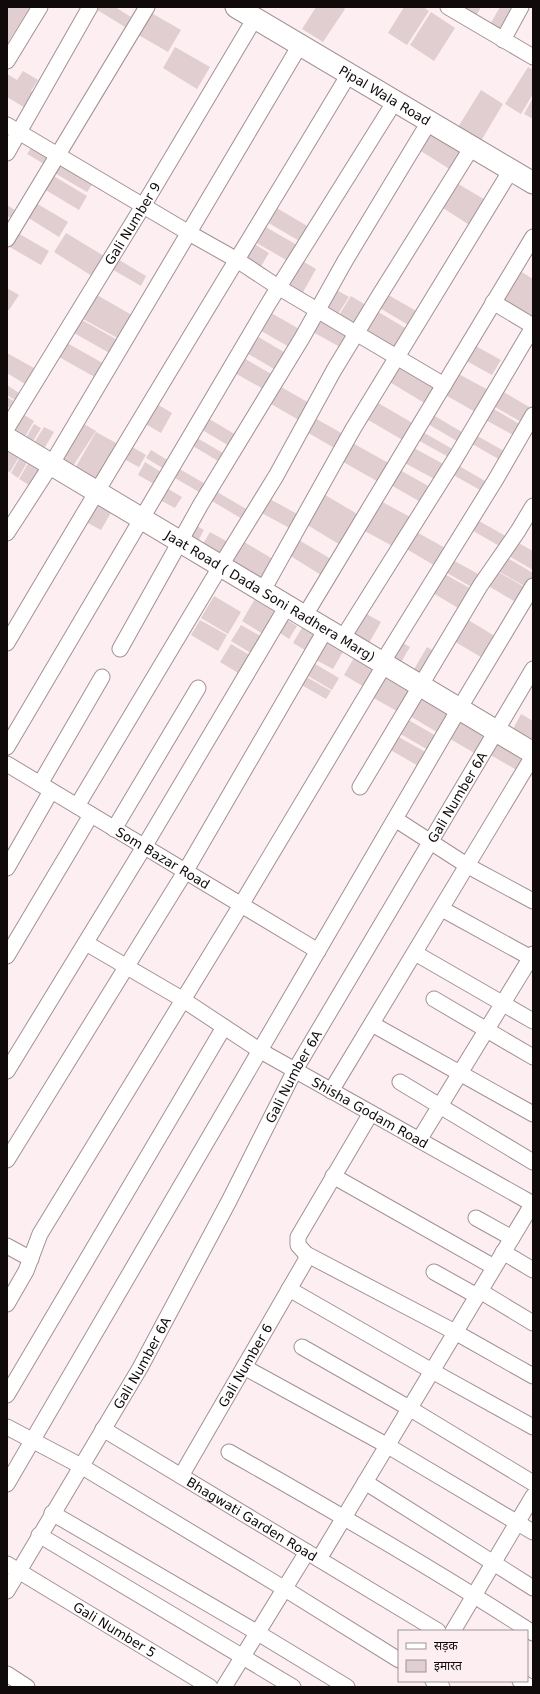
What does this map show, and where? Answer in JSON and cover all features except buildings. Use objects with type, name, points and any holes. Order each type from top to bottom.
[{"type":"street","points":[[7,61],[40,7]]},
{"type":"street","points":[[7,152],[13,129],[90,7]]},
{"type":"street","points":[[7,239],[147,7]]},
{"type":"street","name":"Pipal Wala Road","points":[[236,7],[533,183]]},
{"type":"street","points":[[503,40],[521,7]]},
{"type":"street","points":[[456,9],[503,40],[533,57]]},
{"type":"street","name":"Gali Number 9","points":[[7,428],[143,206],[254,18]]},
{"type":"street","points":[[7,533],[51,465],[300,45]]},
{"type":"street","points":[[7,643],[96,492],[349,74]]},
{"type":"street","points":[[7,747],[278,287],[395,101]]},
{"type":"street","points":[[120,649],[180,543],[200,504],[318,310],[345,261],[429,122]]},
{"type":"street","points":[[13,129],[189,234],[237,260],[278,287],[444,385]]},
{"type":"street","points":[[77,806],[276,476],[356,333],[472,147]]},
{"type":"street","points":[[262,592],[353,429],[511,170]]},
{"type":"street","points":[[304,617],[533,237]]},
{"type":"street","points":[[7,1160],[334,634],[454,459],[533,326],[494,302]]},
{"type":"street","points":[[7,1304],[26,1271],[40,1234],[182,999],[241,905],[383,664],[496,479],[533,415]]},
{"type":"street","name":"Jaat Road ( Dada Soni Radhera Marg)","points":[[7,438],[220,567],[496,730],[533,755]]},
{"type":"street","points":[[360,787],[480,586],[518,531],[533,506]]},
{"type":"street","points":[[7,1484],[259,1050],[533,586]]},
{"type":"street","points":[[7,1071],[144,847],[287,606]]},
{"type":"street","name":"Gali Number 6A","points":[[103,1429],[140,1368],[229,1201],[295,1070],[533,669]]},
{"type":"street","points":[[7,868],[102,677]]},
{"type":"street","points":[[114,829],[198,688]]},
{"type":"street","points":[[331,1091],[468,866],[533,755]]},
{"type":"street","name":"Som Bazar Road","points":[[8,767],[46,787],[318,951]]},
{"type":"street","points":[[7,956],[91,815]]},
{"type":"street","points":[[395,819],[468,866],[533,901]]},
{"type":"street","points":[[419,1140],[532,957],[442,909]]},
{"type":"street","name":"Shisha Godam Road","points":[[86,942],[182,999],[259,1050],[533,1204]]},
{"type":"street","points":[[415,953],[533,1021]]},
{"type":"street","points":[[434,999],[533,1057]]},
{"type":"street","points":[[372,1024],[461,1072],[533,1114]]},
{"type":"street","points":[[7,1395],[224,1027]]},
{"type":"street","points":[[400,1082],[533,1162]]},
{"type":"street","points":[[371,1113],[298,1237],[298,1245],[306,1254],[455,1332],[533,1376]]},
{"type":"street","points":[[333,1176],[494,1267]]},
{"type":"street","points":[[224,1687],[285,1589],[344,1517],[533,1204]]},
{"type":"street","points":[[476,1218],[512,1238]]},
{"type":"street","points":[[7,1246],[31,1259]]},
{"type":"street","points":[[503,1252],[533,1270]]},
{"type":"street","name":"Gali Number 6","points":[[181,1476],[306,1260],[306,1254]]},
{"type":"street","points":[[434,1272],[533,1323]]},
{"type":"street","points":[[289,1289],[432,1372],[533,1427]]},
{"type":"street","points":[[302,1347],[409,1408],[533,1483]]},
{"type":"street","points":[[244,1367],[388,1446],[533,1532]]},
{"type":"street","points":[[7,1427],[81,1466],[285,1589],[398,1659]]},
{"type":"street","points":[[7,1591],[13,1567],[40,1535],[103,1429]]},
{"type":"street","name":"Bhagwati Garden Road","points":[[103,1429],[436,1630]]},
{"type":"street","points":[[229,1452],[344,1517],[474,1595],[533,1633]]},
{"type":"street","points":[[365,1482],[533,1588]]},
{"type":"street","points":[[454,1630],[533,1496]]},
{"type":"street","points":[[52,1513],[258,1633],[347,1687]]},
{"type":"street","points":[[40,1535],[293,1687]]},
{"type":"street","name":"Gali Number 5","points":[[13,1567],[210,1687]]},
{"type":"street","points":[[7,1674],[27,1687]]}]
